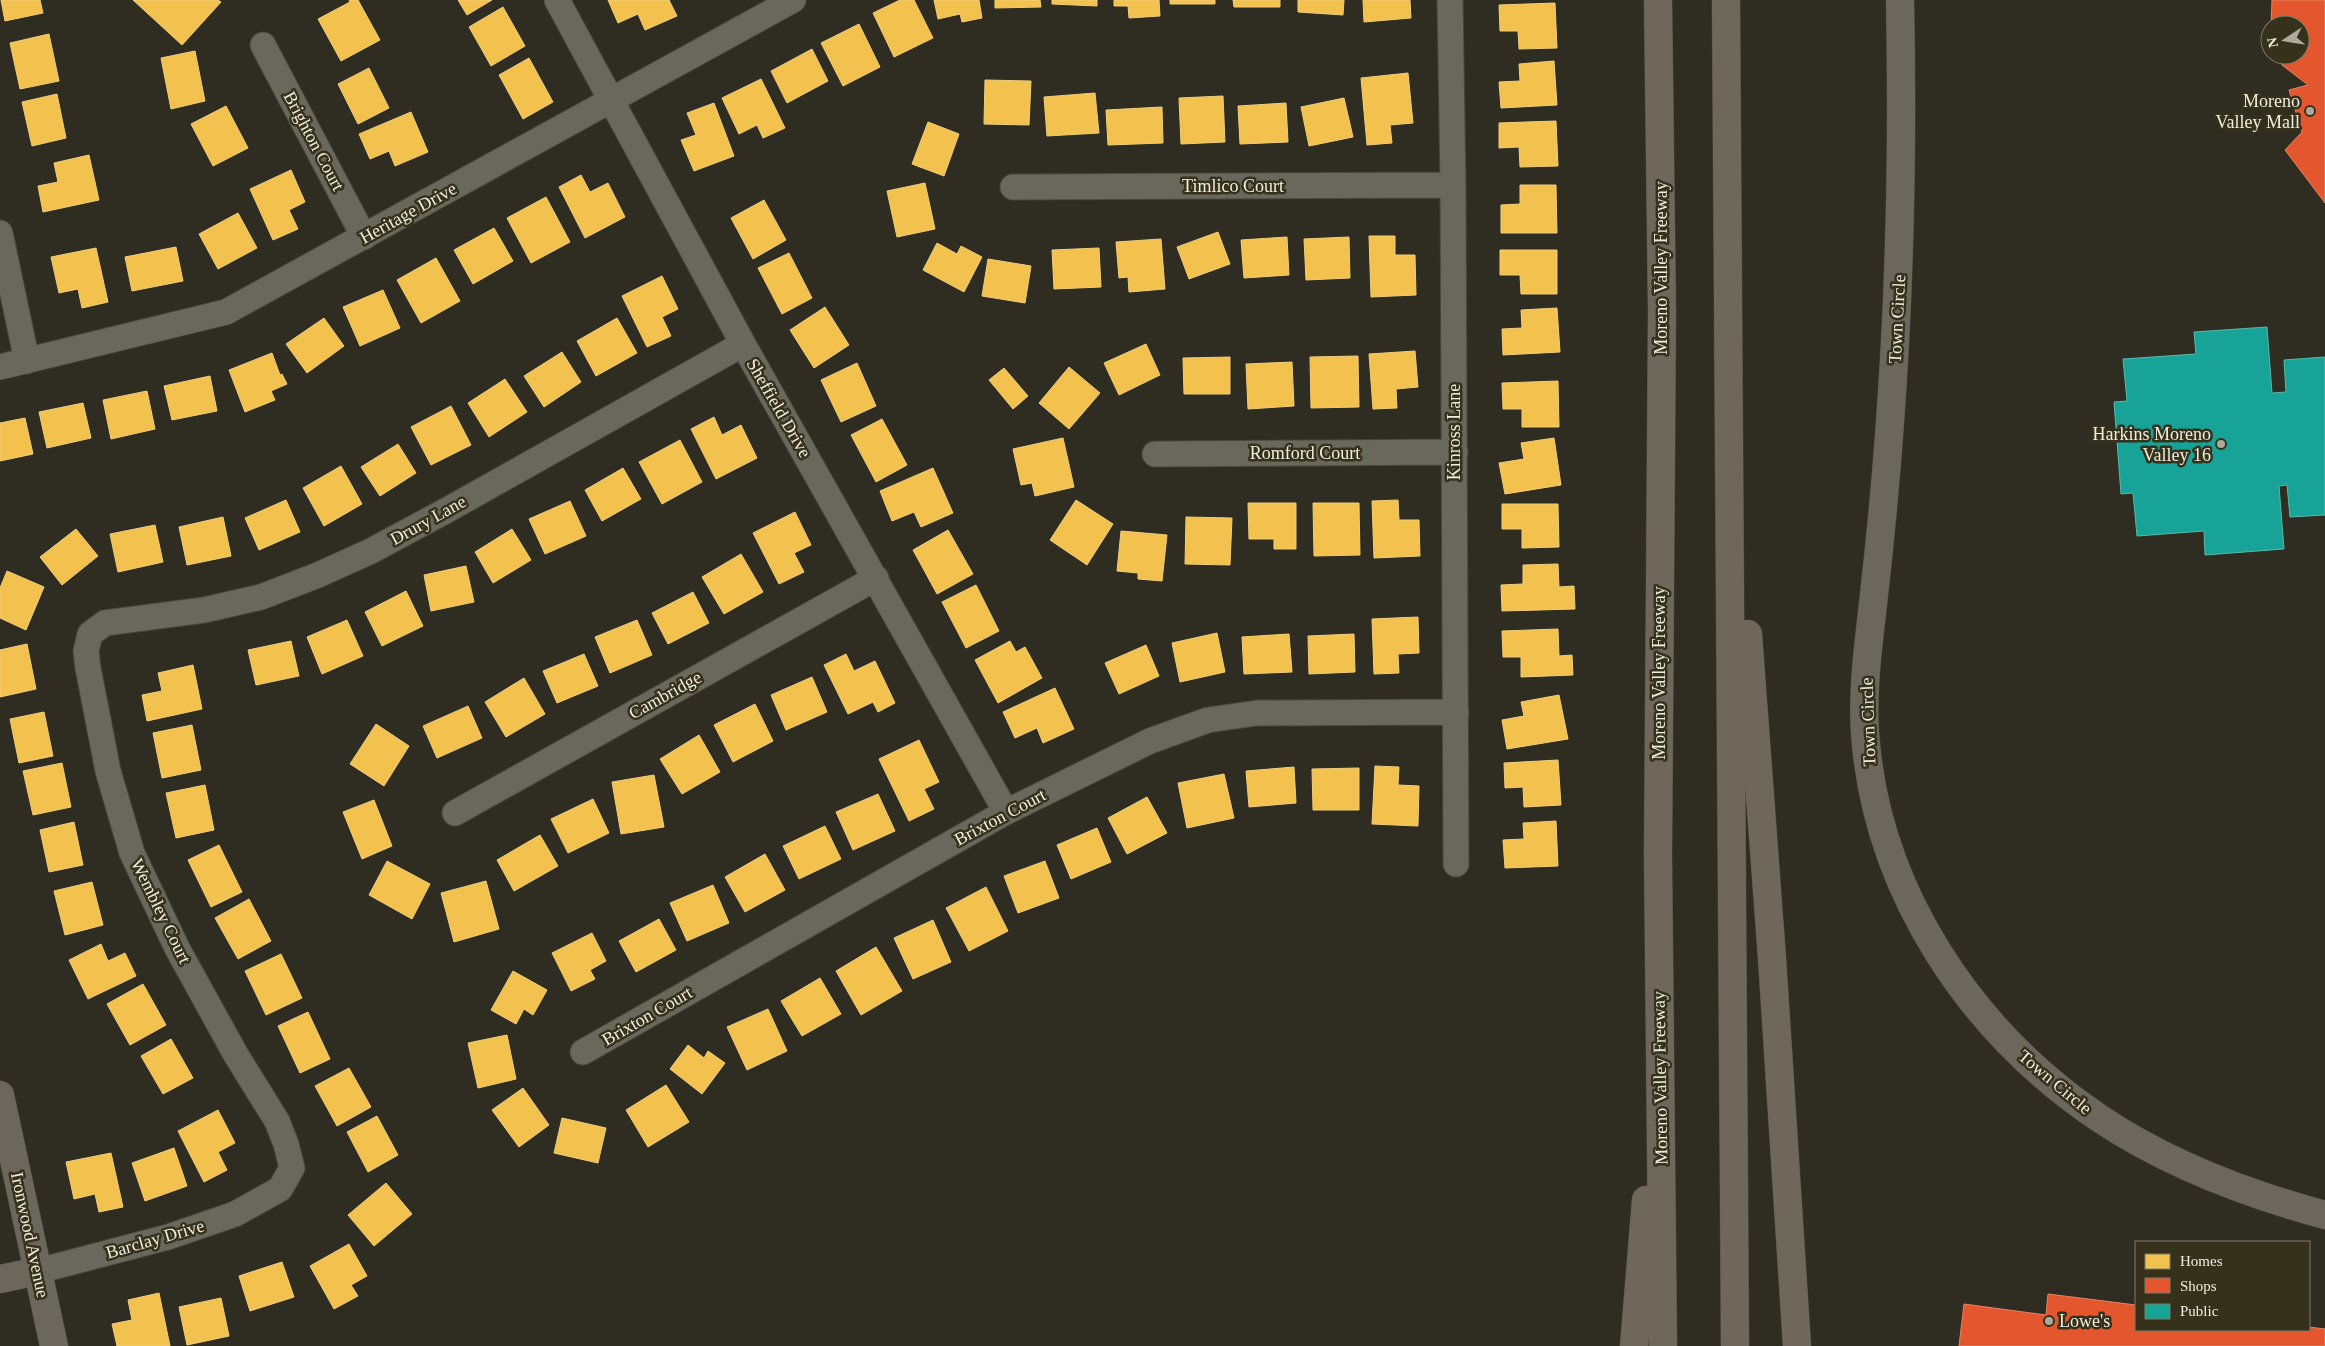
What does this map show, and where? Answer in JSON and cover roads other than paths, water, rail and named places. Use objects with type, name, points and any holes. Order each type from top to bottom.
[{"type":"highway","name":"Moreno Valley Freeway","points":[[1658,0],[1662,312],[1658,856],[1663,1346]]},
{"type":"highway","points":[[1726,0],[1735,1346]]},
{"type":"highway","points":[[1730,399],[1772,958],[1797,1346]]},
{"type":"highway","points":[[1634,1346],[1647,1186],[1658,856]]},
{"type":"street","name":"Sheffield Drive","points":[[557,0],[613,100],[743,344],[1006,812]]},
{"type":"street","name":"Heritage Drive","points":[[0,367],[226,312],[793,0]]},
{"type":"street","name":"Kinross Lane","points":[[1450,0],[1453,185],[1456,864]]},
{"type":"street","name":"Town Circle","points":[[1900,0],[1902,158],[1897,317],[1884,504],[1864,708],[1867,755],[1873,791],[1888,846],[1914,910],[1952,974],[1976,1006],[2005,1038],[2055,1085],[2100,1119],[2161,1153],[2230,1183],[2325,1215]]},
{"type":"street","name":"Brighton Court","points":[[263,45],[364,237]]},
{"type":"street","name":"Timlico Court","points":[[1013,187],[1453,185]]},
{"type":"street","points":[[0,233],[27,361]]},
{"type":"street","name":"Drury Lane","points":[[90,634],[105,623],[204,610],[261,597],[318,575],[371,551],[440,514],[743,344]]},
{"type":"street","name":"Romford Court","points":[[1155,454],[1454,452]]},
{"type":"street","name":"Cambridge","points":[[455,813],[876,578]]},
{"type":"street","name":"Wembley Court","points":[[90,634],[86,651],[88,668],[108,771],[132,853],[177,948],[236,1055],[277,1121],[286,1144],[292,1168]]},
{"type":"street","name":"Brixton Court","points":[[583,1052],[1006,812],[1150,741],[1208,720],[1257,713],[1456,712]]},
{"type":"street","name":"Ironwood Avenue","points":[[0,1095],[54,1346]]},
{"type":"street","name":"Barclay Drive","points":[[0,1279],[168,1237],[236,1214],[280,1189],[292,1168]]},
{"type":"place","name":"Moreno Valley Mall","points":[[2310,111]]},
{"type":"place","name":"Harkins Moreno Valley 16","points":[[2221,444]]},
{"type":"place","name":"Lowe's","points":[[2049,1321]]}]
